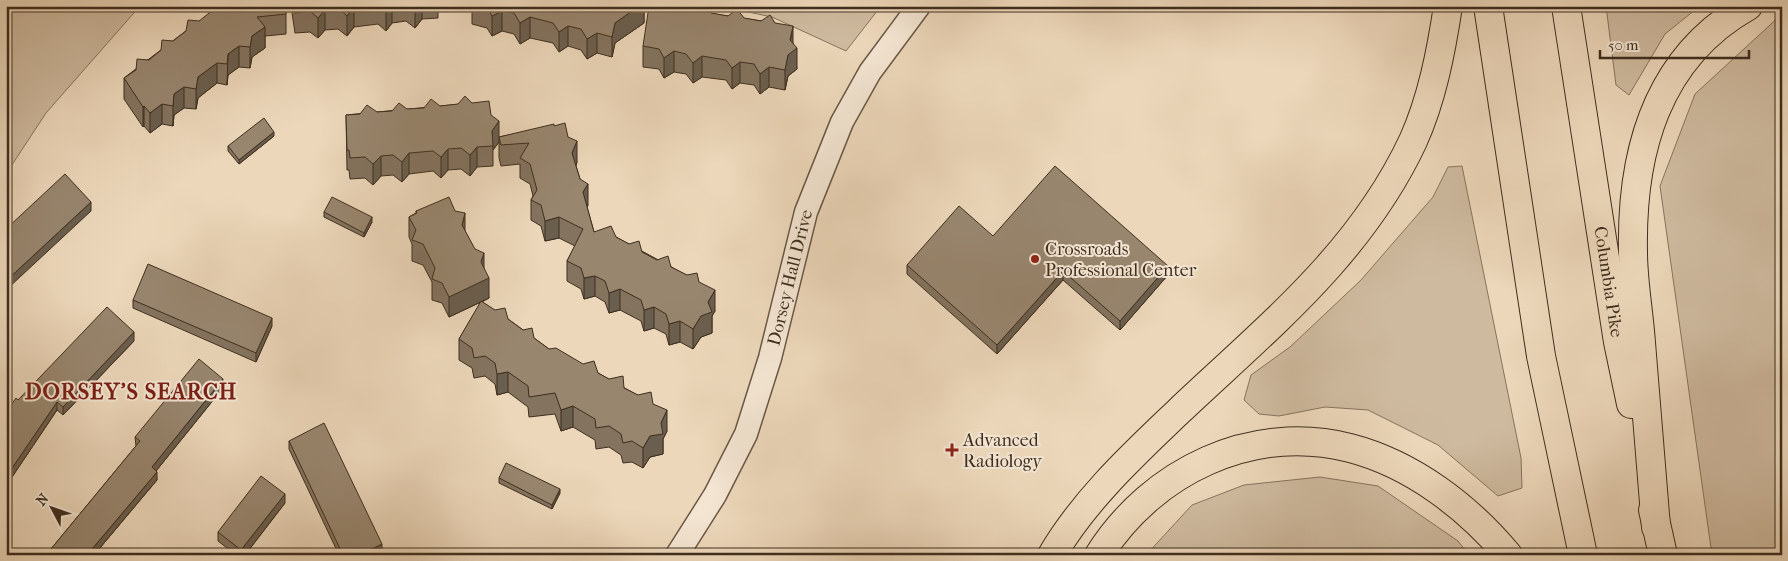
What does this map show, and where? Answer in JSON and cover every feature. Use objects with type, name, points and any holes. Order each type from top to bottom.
[{"type":"highway","points":[[1052,555],[1090,500],[1136,451],[1300,297],[1338,258],[1365,224],[1390,185],[1413,140],[1429,97],[1438,62],[1448,6]]},
{"type":"highway","points":[[1488,6],[1541,356],[1583,555]]},
{"type":"highway","name":"Columbia Pike","points":[[1566,6],[1618,342],[1663,555]]},
{"type":"highway","points":[[1656,528],[1633,254],[1633,207],[1639,164],[1646,133],[1655,110],[1680,67],[1721,23],[1748,6]]},
{"type":"highway","points":[[1099,555],[1125,521],[1149,497],[1188,469],[1233,450],[1260,444],[1292,442],[1350,448],[1409,472],[1465,512],[1493,537],[1508,555]]},
{"type":"street","name":"Dorsey Hall Drive","points":[[677,555],[716,495],[746,434],[770,358],[806,212],[842,122],[870,72],[919,6]]},
{"type":"shaded area","points":[[6,6],[140,6],[46,113],[6,174]]},
{"type":"shaded area","points":[[720,6],[881,6],[846,51],[772,17]]},
{"type":"shaded area","points":[[1606,6],[1700,6],[1665,34],[1629,95],[1616,85]]},
{"type":"shaded area","points":[[1782,14],[1782,555],[1712,555],[1660,186],[1695,94]]},
{"type":"shaded area","points":[[1462,166],[1521,458],[1522,488],[1498,496],[1438,445],[1368,410],[1325,407],[1279,416],[1259,414],[1244,400],[1251,375],[1290,347],[1361,280],[1433,197],[1448,167]]},
{"type":"shaded area","points":[[1320,477],[1378,486],[1458,541],[1469,555],[1146,555],[1192,505],[1244,485]]},
{"type":"building","points":[[214,6],[281,6],[286,7],[286,14],[257,17],[265,27],[252,36],[250,47],[239,46],[228,54],[227,64],[217,63],[198,77],[196,89],[184,87],[174,94],[173,106],[162,104],[150,113],[143,107],[124,78],[136,70],[137,59],[149,60],[161,50],[162,40],[173,41],[186,31],[188,20],[199,21],[213,10]]},
{"type":"building","points":[[294,6],[354,6],[347,16],[338,8],[325,10],[318,18],[310,11],[295,13]]},
{"type":"building","points":[[381,6],[389,6],[386,10]]},
{"type":"building","points":[[484,6],[639,6],[615,23],[612,37],[597,33],[587,39],[581,29],[568,26],[559,32],[553,23],[530,17],[520,23],[514,13],[502,11],[492,16],[487,7]]},
{"type":"building","points":[[649,6],[679,6],[681,9],[696,11],[702,6],[706,6],[711,13],[728,16],[737,9],[744,18],[761,21],[770,15],[775,23],[793,26],[790,40],[797,48],[788,55],[785,70],[769,67],[760,74],[754,64],[740,62],[732,68],[726,60],[702,56],[693,63],[686,54],[674,51],[664,58],[659,49],[643,46]]},
{"type":"building","points":[[465,96],[472,103],[489,101],[491,115],[499,121],[492,131],[493,146],[477,147],[470,155],[461,148],[448,149],[441,157],[433,151],[409,153],[402,162],[393,155],[381,156],[373,164],[365,157],[350,158],[349,150],[347,150],[346,115],[360,114],[367,105],[377,112],[392,111],[399,103],[407,109],[424,108],[431,99],[440,106],[458,104]]},
{"type":"building","points":[[264,118],[274,132],[239,160],[228,146]]},
{"type":"building","points":[[565,123],[568,137],[577,141],[572,153],[580,179],[588,184],[583,192],[594,232],[611,226],[616,237],[629,244],[639,241],[642,252],[657,260],[668,256],[671,267],[687,275],[697,273],[699,282],[715,290],[708,302],[712,312],[701,316],[693,329],[680,321],[669,324],[666,314],[654,307],[644,310],[641,300],[620,289],[609,293],[605,281],[595,276],[584,278],[581,268],[567,261],[583,229],[559,217],[545,221],[541,205],[531,200],[537,190],[530,164],[520,158],[529,143],[501,145],[499,137]]},
{"type":"building","name":"Crossroads Professional Center","points":[[1055,166],[1168,266],[1120,321],[1063,271],[997,345],[907,265],[959,206],[993,236]]},
{"type":"building","points":[[65,174],[91,202],[6,281],[6,229]]},
{"type":"building","points":[[332,197],[372,217],[364,233],[324,212]]},
{"type":"building","points":[[449,197],[455,211],[465,213],[462,225],[475,249],[484,253],[481,262],[489,278],[449,297],[442,283],[432,279],[435,268],[423,244],[412,240],[416,230],[409,217],[417,213],[416,211]]},
{"type":"building","points":[[148,264],[272,318],[256,353],[133,300]]},
{"type":"building","points":[[481,301],[495,310],[505,308],[508,319],[523,330],[532,328],[534,338],[549,349],[556,348],[583,364],[594,361],[598,373],[609,379],[623,376],[624,388],[638,395],[651,392],[653,404],[667,410],[661,423],[663,434],[650,436],[643,448],[632,441],[623,443],[621,434],[609,426],[596,428],[595,419],[573,406],[561,410],[555,393],[529,397],[528,386],[508,372],[497,374],[495,363],[485,356],[474,358],[472,348],[459,339]]},
{"type":"building","points":[[107,307],[134,332],[63,407],[57,402],[6,477],[6,412],[16,398],[18,400]]},
{"type":"building","points":[[199,359],[223,379],[152,467],[157,472],[87,555],[46,555],[140,441],[135,437]]},
{"type":"building","points":[[324,423],[382,544],[360,555],[343,555],[289,441]]},
{"type":"building","points":[[506,463],[560,489],[552,505],[499,478]]},
{"type":"building","points":[[261,476],[285,494],[241,550],[218,532]]},
{"type":"place","name":"Crossroads Professional Center","points":[[1035,259]]},
{"type":"place","name":"Advanced Radiology","points":[[952,450]]},
{"type":"district","name":"DORSEY'S SEARCH","points":[[131,392]]}]
